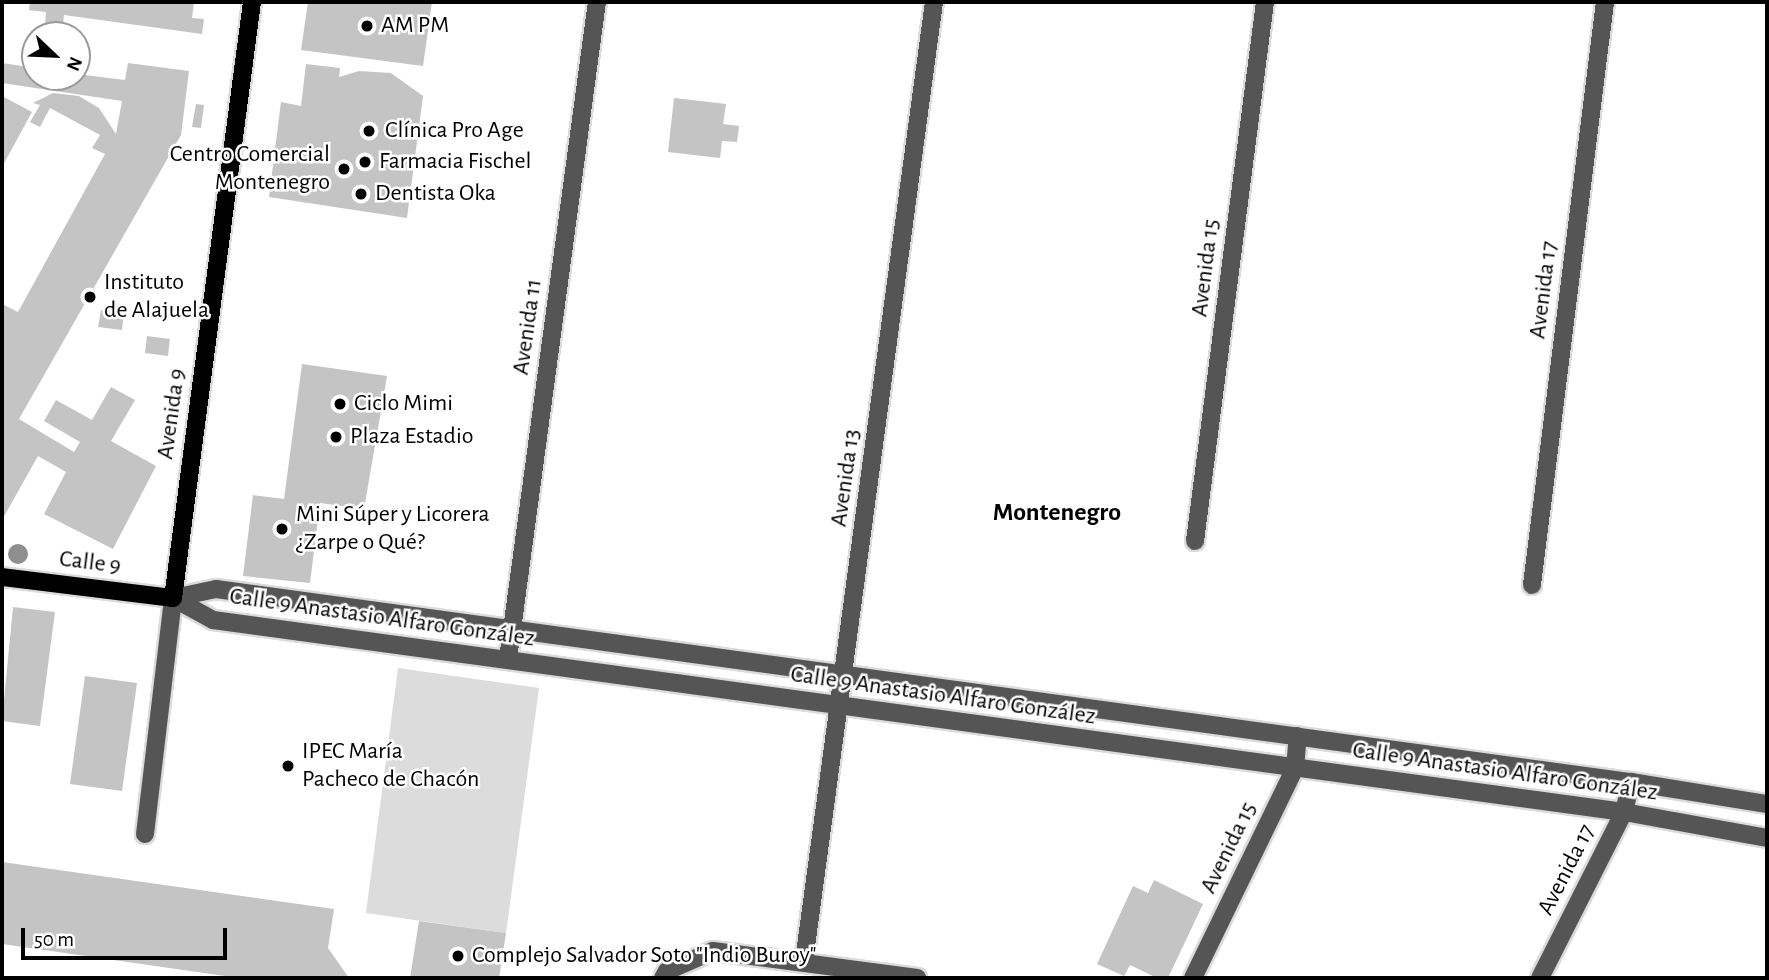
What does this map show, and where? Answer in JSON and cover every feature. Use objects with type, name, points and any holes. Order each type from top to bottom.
[{"type":"main road","name":"Avenida 9","points":[[173,598],[252,2]]},
{"type":"main road","name":"Calle 9","points":[[2,577],[173,598]]},
{"type":"street","name":"Avenida 11","points":[[508,659],[597,2]]},
{"type":"street","name":"Avenida 13","points":[[804,961],[934,2]]},
{"type":"street","name":"Avenida 15","points":[[1195,541],[1265,2]]},
{"type":"street","name":"Avenida 17","points":[[1532,585],[1605,2]]},
{"type":"street","name":"Calle 9 Anastasio Alfaro González","points":[[173,598],[216,589],[1630,782],[1767,804]]},
{"type":"street","name":"Calle 9 Anastasio Alfaro González","points":[[173,598],[213,620],[1624,812],[1767,838]]},
{"type":"street","name":"Avenida 9","points":[[145,834],[173,598]]},
{"type":"street","name":"Avenida 15","points":[[1193,978],[1295,768],[1298,736]]},
{"type":"street","name":"Avenida 17","points":[[1540,978],[1624,812],[1630,782]]},
{"type":"street","points":[[665,975],[713,951],[917,978]]},
{"type":"shaded area","points":[[398,668],[539,688],[506,933],[366,913]]},
{"type":"building","points":[[30,2],[194,2],[192,18],[204,19],[202,34],[64,15],[63,21],[45,21],[46,12],[29,10]]},
{"type":"building","name":"AM PM","points":[[308,2],[432,2],[423,66],[301,50]]},
{"type":"building","points":[[2,63],[21,66],[21,86],[2,83]]},
{"type":"building","points":[[128,63],[189,71],[181,135],[19,419],[74,452],[80,442],[44,421],[56,400],[92,420],[111,387],[135,400],[111,441],[156,466],[113,549],[44,514],[66,472],[38,456],[2,520],[2,304],[18,312],[105,154],[92,148],[100,135],[50,108],[40,127],[30,122],[40,105],[33,103],[53,93],[79,96],[99,108],[116,134],[122,101],[55,91],[91,91],[91,76],[125,80]]},
{"type":"building","name":"Centro Comercial Montenegro","points":[[306,64],[340,68],[339,77],[359,71],[391,73],[423,96],[407,218],[269,197],[281,102],[301,106]]},
{"type":"building","points":[[2,96],[32,112],[2,167]]},
{"type":"building","points":[[674,98],[726,104],[723,124],[739,126],[737,142],[722,141],[720,158],[668,152]]},
{"type":"building","points":[[196,104],[204,105],[201,128],[192,127]]},
{"type":"building","points":[[101,310],[124,313],[122,330],[98,327]]},
{"type":"building","points":[[147,336],[170,339],[168,356],[145,353]]},
{"type":"building","name":"Plaza Estadio","points":[[302,364],[387,376],[364,509],[320,503],[310,583],[243,576],[253,495],[284,499]]},
{"type":"building","points":[[13,607],[55,612],[40,726],[2,721]]},
{"type":"building","points":[[85,676],[137,683],[122,791],[70,784]]},
{"type":"building","points":[[2,862],[334,909],[328,948],[349,978],[239,978],[2,944]]},
{"type":"building","points":[[1154,880],[1203,904],[1168,978],[1157,978],[1130,965],[1124,976],[1097,964],[1133,886],[1148,893]]},
{"type":"building","name":"Complejo Salvador Soto \"Indio Buroy\"","points":[[419,921],[506,933],[499,978],[410,978]]},
{"type":"place","name":"AM PM","points":[[367,26]]},
{"type":"place","name":"Clínica Pro Age","points":[[369,131]]},
{"type":"place","name":"Farmacia Fischel","points":[[365,162]]},
{"type":"place","name":"Centro Comercial Montenegro","points":[[344,169]]},
{"type":"place","name":"Dentista Oka","points":[[361,194]]},
{"type":"place","name":"Instituto de Alajuela","points":[[90,297]]},
{"type":"place","name":"Ciclo Mimi","points":[[340,404]]},
{"type":"place","name":"Plaza Estadio","points":[[336,437]]},
{"type":"place","name":"Mini Súper y Licorera ¿Zarpe o Qué?","points":[[282,529]]},
{"type":"place","name":"IPEC María Pacheco de Chacón","points":[[288,766]]},
{"type":"place","name":"Complejo Salvador Soto \"Indio Buroy\"","points":[[458,956]]},
{"type":"district","name":"Montenegro","points":[[1057,513]]}]
